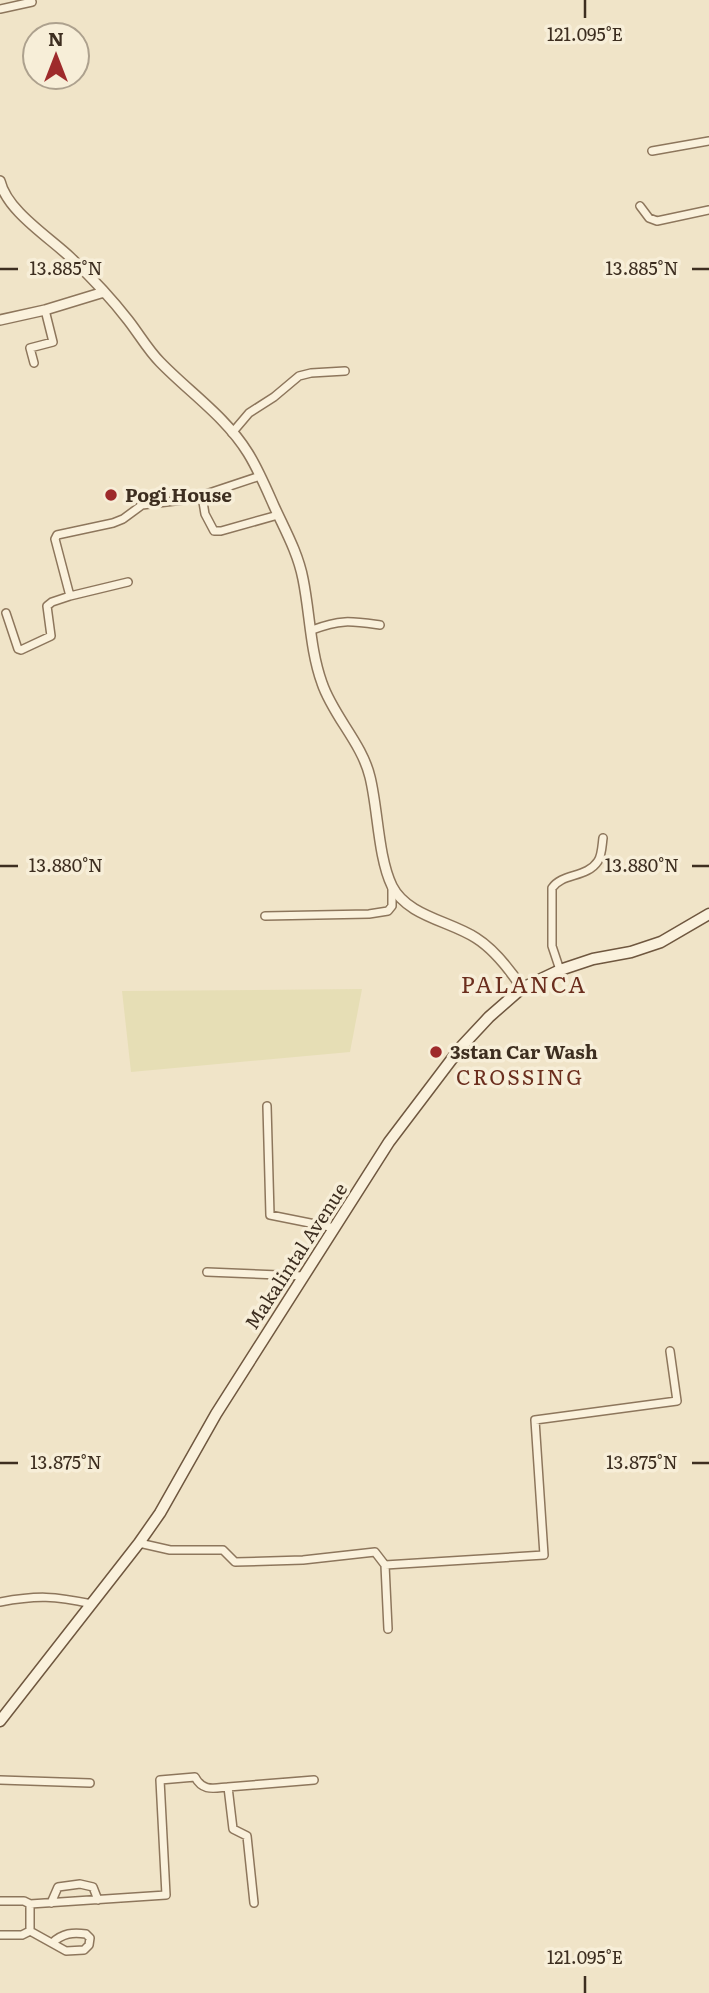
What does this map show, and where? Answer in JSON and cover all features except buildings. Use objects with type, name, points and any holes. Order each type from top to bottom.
[{"type":"main road","name":"Makalintal Avenue","points":[[0,1721],[160,1513],[216,1414],[390,1143],[440,1073],[489,1017],[522,988],[560,970],[661,942],[709,914]]},
{"type":"street","points":[[0,9],[32,2]]},
{"type":"street","points":[[652,151],[709,141]]},
{"type":"street","points":[[0,181],[7,197],[24,216],[104,292],[158,360],[214,412],[248,453],[288,533],[302,576],[316,666],[325,693],[352,736],[370,774],[386,871],[392,886],[400,898],[414,908],[477,938],[500,960],[522,988]]},
{"type":"street","points":[[640,206],[649,218],[657,220],[709,210]]},
{"type":"street","points":[[0,320],[104,292]]},
{"type":"street","points":[[34,363],[30,348],[51,343],[53,339],[45,310]]},
{"type":"street","points":[[232,433],[249,413],[299,376],[345,371]]},
{"type":"street","points":[[70,596],[55,539],[57,535],[113,523],[146,504],[178,502],[260,476]]},
{"type":"street","points":[[202,496],[205,514],[214,531],[278,515]]},
{"type":"street","points":[[6,613],[16,646],[21,650],[51,636],[47,606],[51,602],[128,582]]},
{"type":"street","points":[[312,630],[334,622],[351,621],[380,625]]},
{"type":"street","points":[[560,970],[552,946],[552,888],[558,882],[586,872],[597,862],[603,838]]},
{"type":"street","points":[[265,916],[369,914],[388,911],[392,906],[392,886]]},
{"type":"street","points":[[267,1106],[270,1215],[335,1228]]},
{"type":"street","points":[[207,1272],[304,1276]]},
{"type":"street","points":[[385,1565],[544,1555],[535,1420],[677,1401],[670,1351]]},
{"type":"street","points":[[139,1543],[170,1550],[223,1550],[235,1562],[303,1560],[375,1552],[385,1565],[388,1629]]},
{"type":"street","points":[[0,1602],[34,1596],[63,1597],[92,1604]]},
{"type":"street","points":[[0,1901],[24,1901],[30,1904],[166,1895],[160,1780],[195,1777],[199,1784],[206,1788],[314,1780]]},
{"type":"street","points":[[0,1780],[90,1783]]},
{"type":"street","points":[[229,1787],[233,1829],[247,1836],[254,1903]]},
{"type":"street","points":[[51,1903],[58,1887],[80,1884],[93,1887],[98,1900]]},
{"type":"street","points":[[30,1904],[30,1931]]},
{"type":"street","points":[[0,1935],[22,1935],[30,1931]]},
{"type":"street","points":[[30,1931],[65,1951],[84,1950],[89,1945],[90,1938],[86,1934],[73,1933],[59,1936],[52,1943]]},
{"type":"shaded area","points":[[362,989],[350,1052],[131,1072],[122,991]]},
{"type":"place","name":"Pogi House","points":[[111,495]]},
{"type":"place","name":"3stan Car Wash","points":[[436,1052]]},
{"type":"district","name":"PALANCA","points":[[524,985]]},
{"type":"district","name":"CROSSING","points":[[520,1078]]}]
